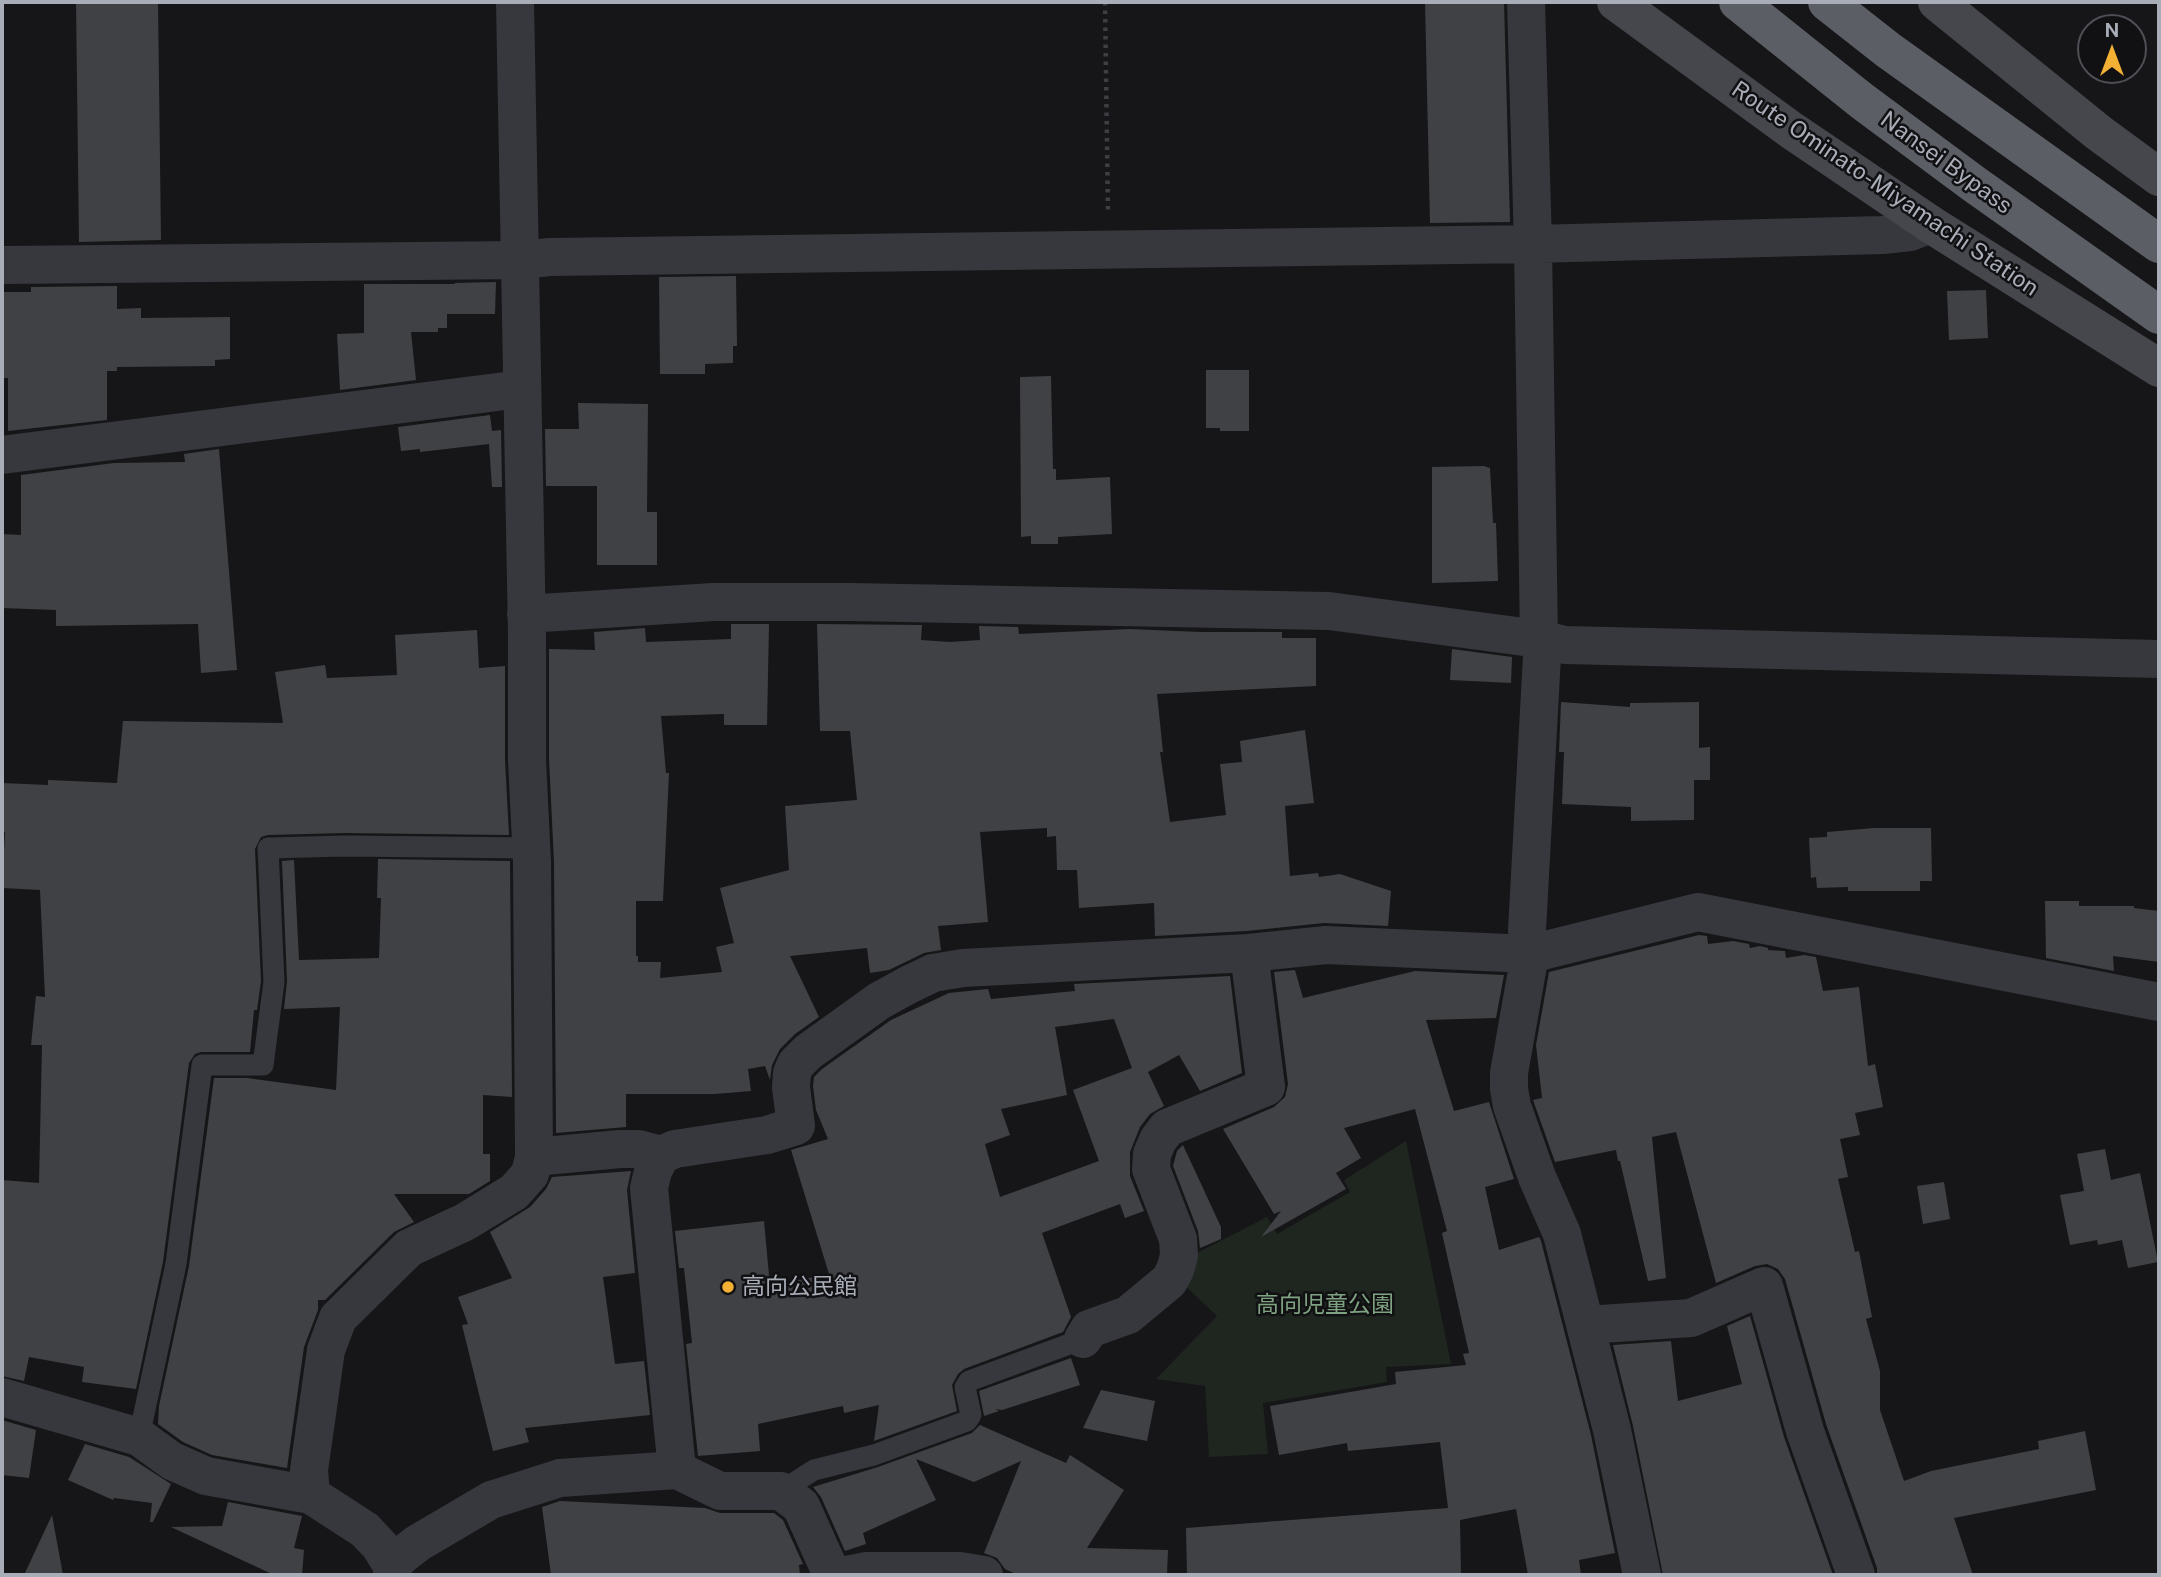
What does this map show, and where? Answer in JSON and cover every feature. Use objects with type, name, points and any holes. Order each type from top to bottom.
[{"type":"highway","name":"Nansei Bypass","points":[[1738,2],[1951,168],[2159,315]]},
{"type":"highway","points":[[1827,2],[1888,50],[2159,244]]},
{"type":"main road","name":"Route Ominato-Miyamachi Station","points":[[1616,2],[1791,130],[1930,224],[2159,368]]},
{"type":"main road","points":[[1937,2],[2099,134],[2159,177]]},
{"type":"street","points":[[311,1495],[309,1470],[326,1350],[338,1318],[409,1248],[465,1222],[514,1192],[530,1174],[534,1157],[532,862],[515,2]]},
{"type":"street","points":[[1526,2],[1539,639],[1542,656],[1527,929],[1530,954],[1509,1073],[1512,1106],[1537,1177],[1562,1234],[1612,1430],[1642,1575]]},
{"type":"street","points":[[2,265],[520,260],[550,257],[1533,244],[1883,235],[1910,232],[1930,224]]},
{"type":"street","points":[[2,455],[521,389]]},
{"type":"street","points":[[526,614],[713,603],[1055,604],[1328,611],[1539,639],[1565,645],[2159,659]]},
{"type":"street","points":[[534,1157],[620,1149],[638,1149],[661,1155],[676,1149],[767,1135],[796,1126],[790,1087],[796,1064],[839,1028],[879,1001],[933,973],[963,968],[1249,953],[1325,945],[1530,954],[1698,912],[2159,1002]]},
{"type":"street","points":[[1083,1339],[1088,1329],[1128,1315],[1169,1281],[1175,1270],[1179,1256],[1178,1239],[1151,1169],[1158,1140],[1167,1128],[1266,1087],[1249,953]]},
{"type":"street","points":[[661,1155],[649,1188],[677,1470]]},
{"type":"street","points":[[1586,1325],[1691,1318],[1764,1286],[1805,1432],[1856,1575]]},
{"type":"street","points":[[2,1397],[139,1437],[172,1461],[206,1476],[311,1495],[365,1530],[380,1546],[392,1569],[418,1544],[491,1500],[560,1478],[677,1470],[720,1491],[781,1491],[801,1506],[832,1575]]},
{"type":"street","points":[[847,1575],[867,1571],[960,1571],[984,1575]]},
{"type":"lane","points":[[139,1437],[176,1264],[202,1065],[263,1065],[274,982],[268,848],[530,848]]},
{"type":"lane","points":[[781,1491],[814,1470],[874,1455],[967,1421],[971,1415],[965,1391],[968,1381],[1083,1339]]},
{"type":"path","points":[[1105,2],[1108,250]]},
{"type":"green space","name":"高向児童公園","points":[[1406,1141],[1451,1364],[1386,1367],[1387,1382],[1263,1403],[1268,1454],[1209,1457],[1205,1386],[1156,1379],[1217,1316],[1181,1282],[1193,1255],[1267,1217],[1277,1234],[1350,1192],[1344,1180]]},
{"type":"building","points":[[76,2],[158,2],[161,240],[79,242]]},
{"type":"building","points":[[1425,2],[1504,2],[1510,222],[1430,223]]},
{"type":"building","points":[[736,276],[737,346],[733,346],[733,363],[705,364],[705,374],[660,374],[659,277]]},
{"type":"building","points":[[496,282],[495,314],[447,314],[447,328],[438,328],[438,332],[411,332],[416,380],[340,390],[337,334],[364,333],[364,284]]},
{"type":"building","points":[[117,286],[117,309],[141,308],[141,318],[230,317],[230,359],[215,360],[215,366],[117,367],[117,371],[107,371],[107,420],[8,431],[8,378],[2,378],[2,292],[31,292],[31,287]]},
{"type":"building","points":[[1986,290],[1988,338],[1949,340],[1947,291]]},
{"type":"building","points":[[1206,370],[1249,370],[1249,431],[1206,428]]},
{"type":"building","points":[[1051,376],[1053,469],[1056,469],[1056,480],[1110,477],[1112,534],[1058,537],[1058,544],[1031,544],[1031,536],[1021,537],[1020,377]]},
{"type":"building","points":[[578,403],[648,404],[647,512],[657,512],[657,565],[597,565],[597,486],[546,486],[545,429],[579,429]]},
{"type":"building","points":[[490,415],[492,431],[501,430],[502,487],[492,487],[489,444],[420,452],[420,449],[401,451],[398,427]]},
{"type":"building","points":[[219,449],[237,670],[201,673],[198,624],[56,626],[56,610],[2,608],[2,534],[21,535],[21,475],[114,463],[185,462],[184,454]]},
{"type":"building","points":[[1432,467],[1490,468],[1493,523],[1496,523],[1498,581],[1432,583]]},
{"type":"building","points":[[731,624],[769,624],[767,725],[724,725],[724,714],[661,716],[666,773],[669,773],[663,901],[636,901],[636,956],[638,962],[661,962],[660,978],[722,972],[716,947],[734,943],[720,888],[789,870],[785,806],[857,800],[850,731],[820,731],[817,624],[922,625],[921,640],[950,642],[980,640],[979,626],[1018,627],[1019,634],[1130,629],[1282,632],[1282,638],[1316,638],[1316,686],[1157,694],[1163,752],[1160,752],[1170,822],[1226,815],[1220,764],[1242,762],[1240,741],[1305,730],[1314,803],[1285,806],[1290,876],[1318,873],[1319,877],[1340,874],[1391,891],[1388,926],[1324,923],[1155,936],[1154,903],[1079,908],[1077,870],[1057,870],[1056,836],[1047,837],[1047,828],[980,832],[988,922],[938,926],[941,950],[924,953],[889,970],[870,973],[867,948],[790,956],[819,1017],[780,1049],[772,1065],[770,1080],[765,1066],[748,1069],[751,1091],[715,1094],[626,1094],[626,1127],[556,1133],[549,649],[595,650],[594,632],[645,628],[646,642],[731,639]]},
{"type":"building","points":[[477,630],[479,668],[505,666],[505,760],[509,835],[345,833],[261,837],[255,849],[261,981],[257,1010],[254,1010],[250,1052],[201,1052],[195,1054],[189,1063],[163,1262],[136,1389],[82,1382],[84,1367],[29,1357],[24,1381],[2,1376],[2,1180],[39,1183],[42,1045],[31,1045],[36,996],[45,997],[40,890],[2,888],[5,832],[2,832],[2,783],[48,785],[48,780],[117,783],[123,721],[283,723],[275,672],[325,665],[327,678],[397,675],[395,635]]},
{"type":"building","points":[[1452,649],[1512,657],[1511,683],[1450,680]]},
{"type":"building","points":[[1561,702],[1630,707],[1630,703],[1699,702],[1699,748],[1710,747],[1710,780],[1694,780],[1694,820],[1631,821],[1631,807],[1562,804],[1564,752],[1559,752]]},
{"type":"building","points":[[1874,828],[1931,828],[1932,881],[1920,881],[1920,891],[1817,888],[1816,877],[1811,878],[1809,838],[1827,837],[1827,832]]},
{"type":"building","points":[[378,859],[510,861],[512,1097],[483,1095],[483,1154],[490,1154],[490,1181],[469,1194],[394,1194],[414,1222],[394,1232],[325,1300],[318,1300],[318,1310],[304,1347],[287,1468],[212,1455],[183,1442],[158,1424],[159,1406],[189,1266],[214,1078],[247,1078],[336,1090],[340,1007],[284,1009],[287,981],[282,861],[294,860],[299,960],[379,958],[381,898],[377,898]]},
{"type":"building","points":[[2045,901],[2079,901],[2079,906],[2134,906],[2159,911],[2159,962],[2113,956],[2114,971],[2046,958]]},
{"type":"building","points":[[1699,935],[1707,936],[1708,944],[1733,941],[1749,944],[1750,948],[1760,946],[1768,950],[1785,951],[1786,958],[1804,955],[1816,957],[1823,991],[1859,987],[1868,1066],[1875,1064],[1883,1107],[1855,1113],[1860,1135],[1840,1139],[1848,1177],[1838,1179],[1855,1252],[1859,1251],[1872,1317],[1866,1319],[1880,1371],[1880,1410],[1904,1481],[1931,1471],[2039,1449],[2038,1441],[2085,1431],[2096,1490],[1954,1518],[1973,1575],[1877,1575],[1877,1568],[1826,1424],[1785,1279],[1778,1269],[1767,1264],[1755,1266],[1716,1283],[1676,1132],[1652,1137],[1666,1278],[1648,1281],[1616,1150],[1555,1162],[1533,1100],[1542,1098],[1536,1045],[1549,972]]},
{"type":"building","points":[[1295,970],[1303,998],[1415,971],[1504,975],[1496,1018],[1426,1020],[1454,1111],[1489,1102],[1514,1179],[1485,1187],[1499,1250],[1539,1237],[1541,1241],[1591,1435],[1615,1553],[1579,1560],[1581,1575],[1528,1575],[1516,1509],[1460,1520],[1461,1575],[1187,1575],[1186,1528],[1448,1508],[1440,1442],[1348,1451],[1347,1443],[1279,1455],[1270,1406],[1396,1384],[1395,1372],[1466,1365],[1463,1354],[1469,1353],[1442,1233],[1447,1231],[1415,1109],[1344,1128],[1361,1158],[1336,1173],[1346,1189],[1261,1237],[1281,1211],[1274,1214],[1223,1129],[1274,1107],[1285,1097],[1288,1084],[1274,972]]},
{"type":"building","points":[[1230,976],[1242,1073],[1200,1091],[1179,1055],[1148,1072],[1164,1106],[1150,1114],[1140,1127],[1130,1152],[1130,1176],[1144,1211],[1125,1218],[1120,1204],[1042,1233],[1071,1317],[1063,1332],[964,1369],[952,1385],[957,1411],[874,1441],[879,1405],[844,1413],[843,1406],[758,1424],[760,1451],[698,1456],[686,1344],[692,1343],[684,1268],[679,1268],[675,1231],[764,1221],[770,1286],[829,1274],[791,1150],[828,1139],[816,1110],[814,1077],[891,1020],[949,993],[988,989],[991,999],[1075,991],[1074,984]],"holes":[[[1114,1019],[1132,1068],[1073,1090],[1099,1161],[1000,1197],[985,1144],[1010,1135],[1001,1109],[1067,1095],[1055,1027]]]},
{"type":"building","points":[[1183,1145],[1221,1227],[1221,1239],[1200,1248],[1198,1231],[1173,1166],[1177,1151]]},
{"type":"building","points":[[2105,1149],[2111,1180],[2140,1173],[2158,1262],[2128,1268],[2122,1240],[2098,1245],[2097,1240],[2070,1245],[2060,1195],[2084,1191],[2077,1154]]},
{"type":"building","points":[[631,1171],[627,1190],[635,1273],[603,1277],[615,1364],[644,1361],[650,1415],[525,1428],[529,1442],[493,1451],[462,1325],[468,1324],[458,1297],[512,1278],[490,1232],[530,1207],[546,1189],[552,1177]]},
{"type":"building","points":[[1944,1182],[1950,1219],[1923,1224],[1917,1186]]},
{"type":"building","points":[[1750,1316],[1784,1437],[1833,1575],[1663,1575],[1633,1426],[1613,1345],[1671,1341],[1678,1401],[1742,1384],[1727,1326]]},
{"type":"building","points":[[1071,1358],[1080,1385],[1002,1410],[995,1409],[999,1411],[984,1416],[979,1391]]},
{"type":"building","points":[[1101,1390],[1155,1401],[1147,1441],[1083,1428]]},
{"type":"building","points":[[2,1420],[36,1430],[29,1478],[2,1475]]},
{"type":"building","points":[[980,1425],[1066,1463],[1070,1455],[1124,1490],[1087,1548],[1168,1550],[1167,1575],[1018,1575],[1005,1569],[997,1558],[984,1553],[1021,1461],[974,1482],[916,1459],[936,1500],[863,1533],[866,1544],[845,1551],[821,1497],[813,1487],[972,1433]]},
{"type":"building","points":[[85,1444],[129,1457],[171,1484],[153,1522],[150,1522],[152,1503],[113,1500],[68,1480]]},
{"type":"building","points":[[560,1501],[705,1508],[720,1513],[774,1513],[783,1520],[803,1564],[799,1565],[800,1575],[551,1575],[542,1507]]},
{"type":"building","points":[[228,1502],[302,1516],[294,1548],[304,1550],[302,1575],[274,1575],[171,1527],[222,1526]]},
{"type":"building","points":[[52,1515],[63,1575],[24,1575]]},
{"type":"place","name":"高向公民館","points":[[728,1287]]}]
